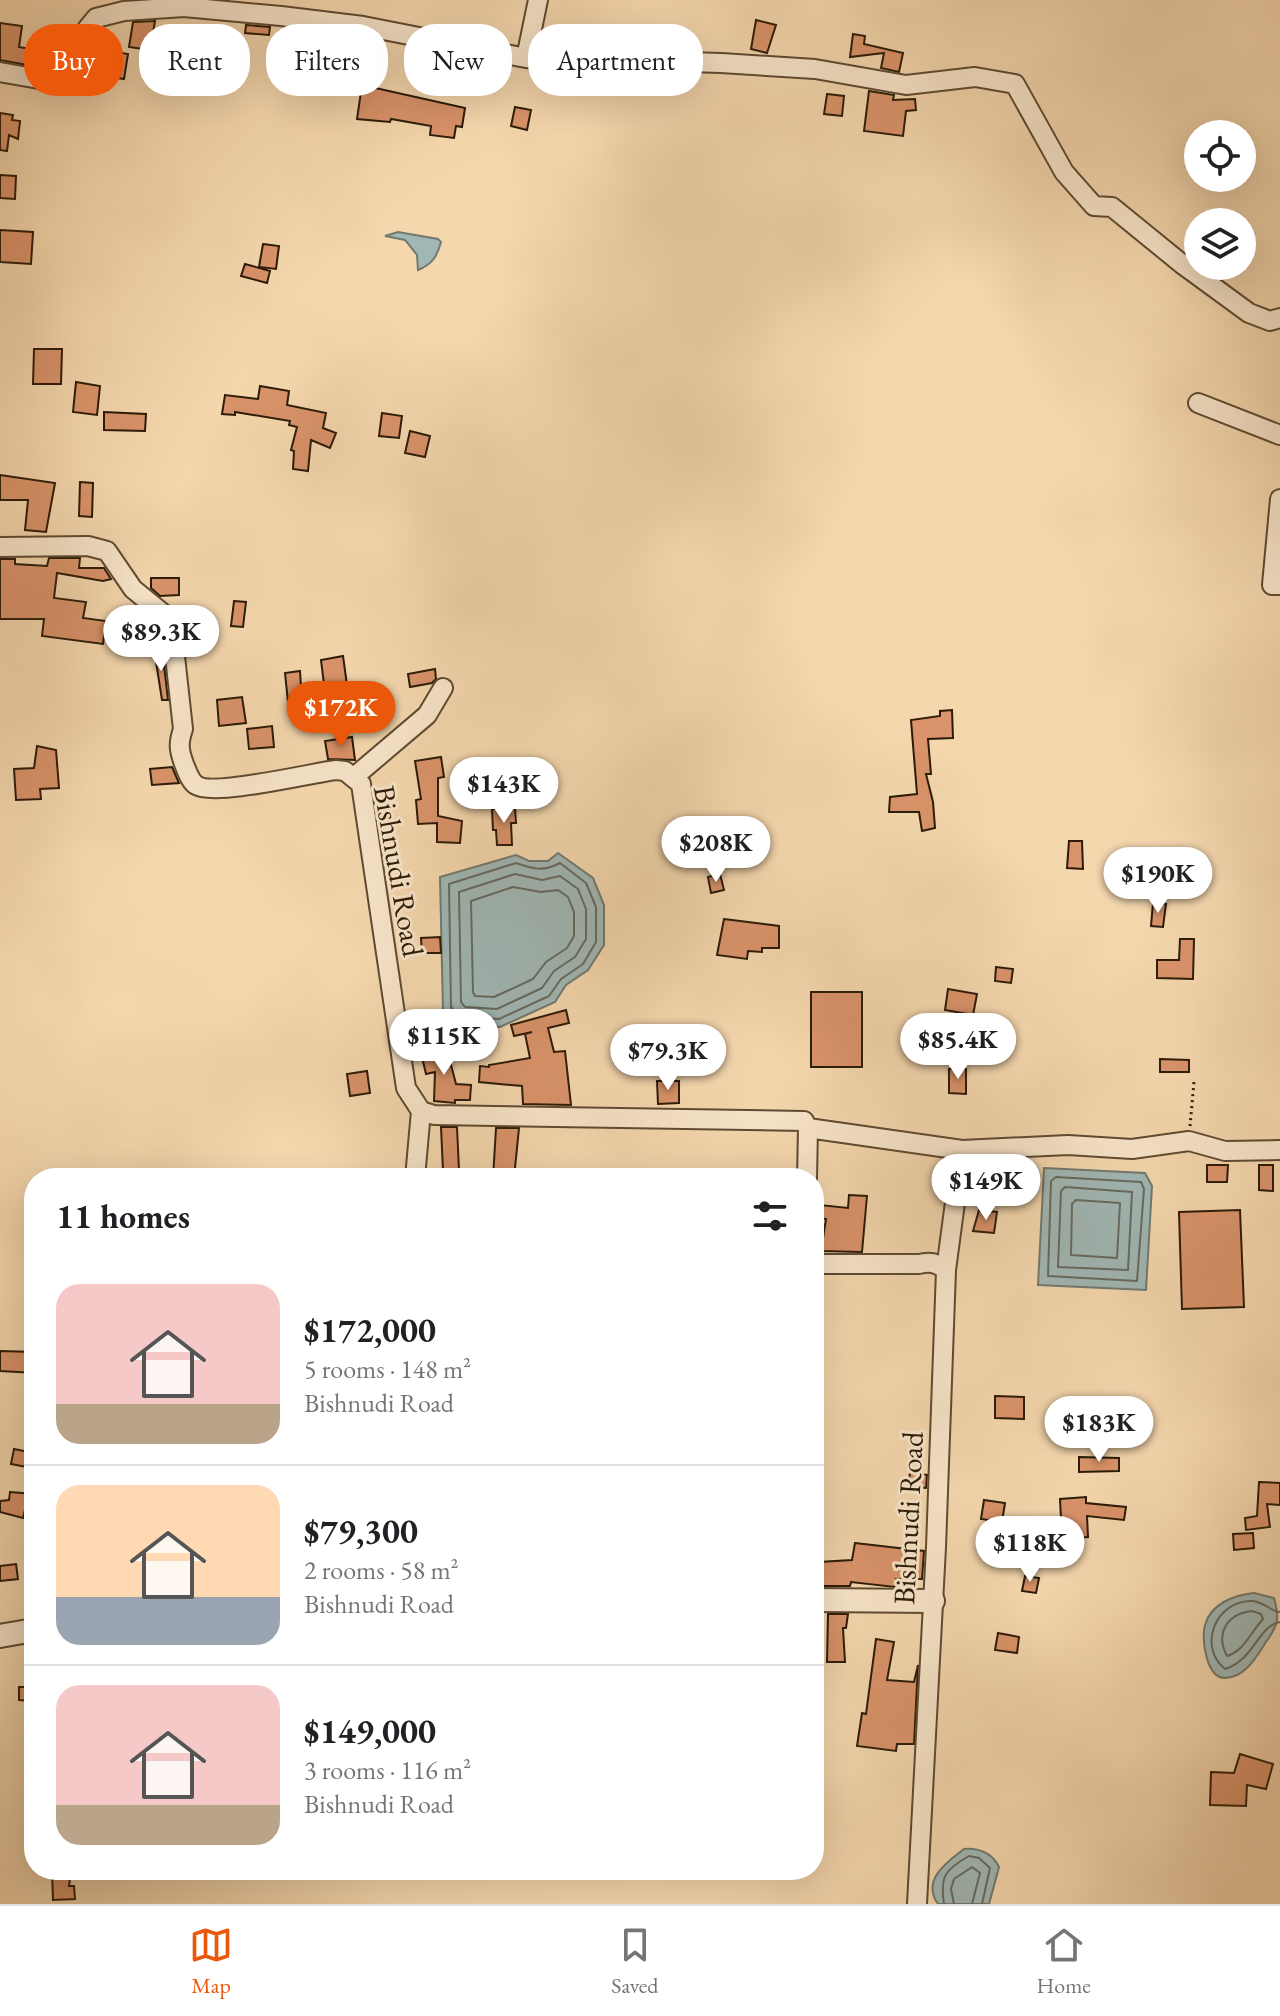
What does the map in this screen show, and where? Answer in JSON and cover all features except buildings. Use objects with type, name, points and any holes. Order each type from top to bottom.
[{"type":"street","points":[[526,58],[538,0]]},
{"type":"street","points":[[0,72],[73,85],[80,78],[87,29],[96,18],[124,11],[184,7],[363,26],[596,70],[657,61],[721,63],[815,69],[906,85],[975,77],[1015,84],[1064,172],[1094,206],[1112,207],[1249,313],[1270,321],[1280,318]]},
{"type":"street","points":[[1198,403],[1280,435]]},
{"type":"street","points":[[1280,499],[1272,585],[1280,585]]},
{"type":"street","name":"Bishnudi Road","points":[[0,547],[88,546],[107,551],[133,589],[171,620],[183,729],[178,745],[187,771],[196,785],[205,790],[234,788],[336,770],[354,777],[361,784],[406,1088],[421,1111]]},
{"type":"street","points":[[354,777],[427,715],[443,688]]},
{"type":"street","points":[[416,1168],[421,1111],[434,1115],[804,1121],[808,1128],[807,1168]]},
{"type":"street","points":[[808,1128],[962,1150],[1068,1145],[1132,1149],[1189,1141],[1225,1151],[1280,1150]]},
{"type":"street","name":"Bishnudi Road","points":[[917,1904],[946,1270],[962,1150]]},
{"type":"street","points":[[824,1264],[928,1262],[939,1264],[946,1270]]},
{"type":"street","points":[[824,1600],[933,1601]]},
{"type":"street","points":[[0,1636],[24,1632]]},
{"type":"path","points":[[1189,1141],[1194,1082]]},
{"type":"water","points":[[398,232],[438,239],[441,242],[434,259],[418,270],[417,255],[405,240],[385,236]]},
{"type":"water","points":[[558,853],[593,878],[604,905],[604,945],[588,970],[566,985],[555,1002],[500,1027],[456,1025],[443,1011],[440,877],[516,855],[529,861],[548,861]]},
{"type":"water","points":[[1044,1168],[1145,1173],[1152,1186],[1146,1290],[1038,1285]]},
{"type":"water","points":[[1254,1593],[1274,1598],[1277,1611],[1275,1626],[1250,1665],[1232,1677],[1219,1676],[1213,1672],[1206,1656],[1204,1631],[1208,1617],[1225,1602]]},
{"type":"water","points":[[964,1849],[984,1852],[999,1867],[989,1904],[938,1904],[932,1887],[934,1879]]}]
